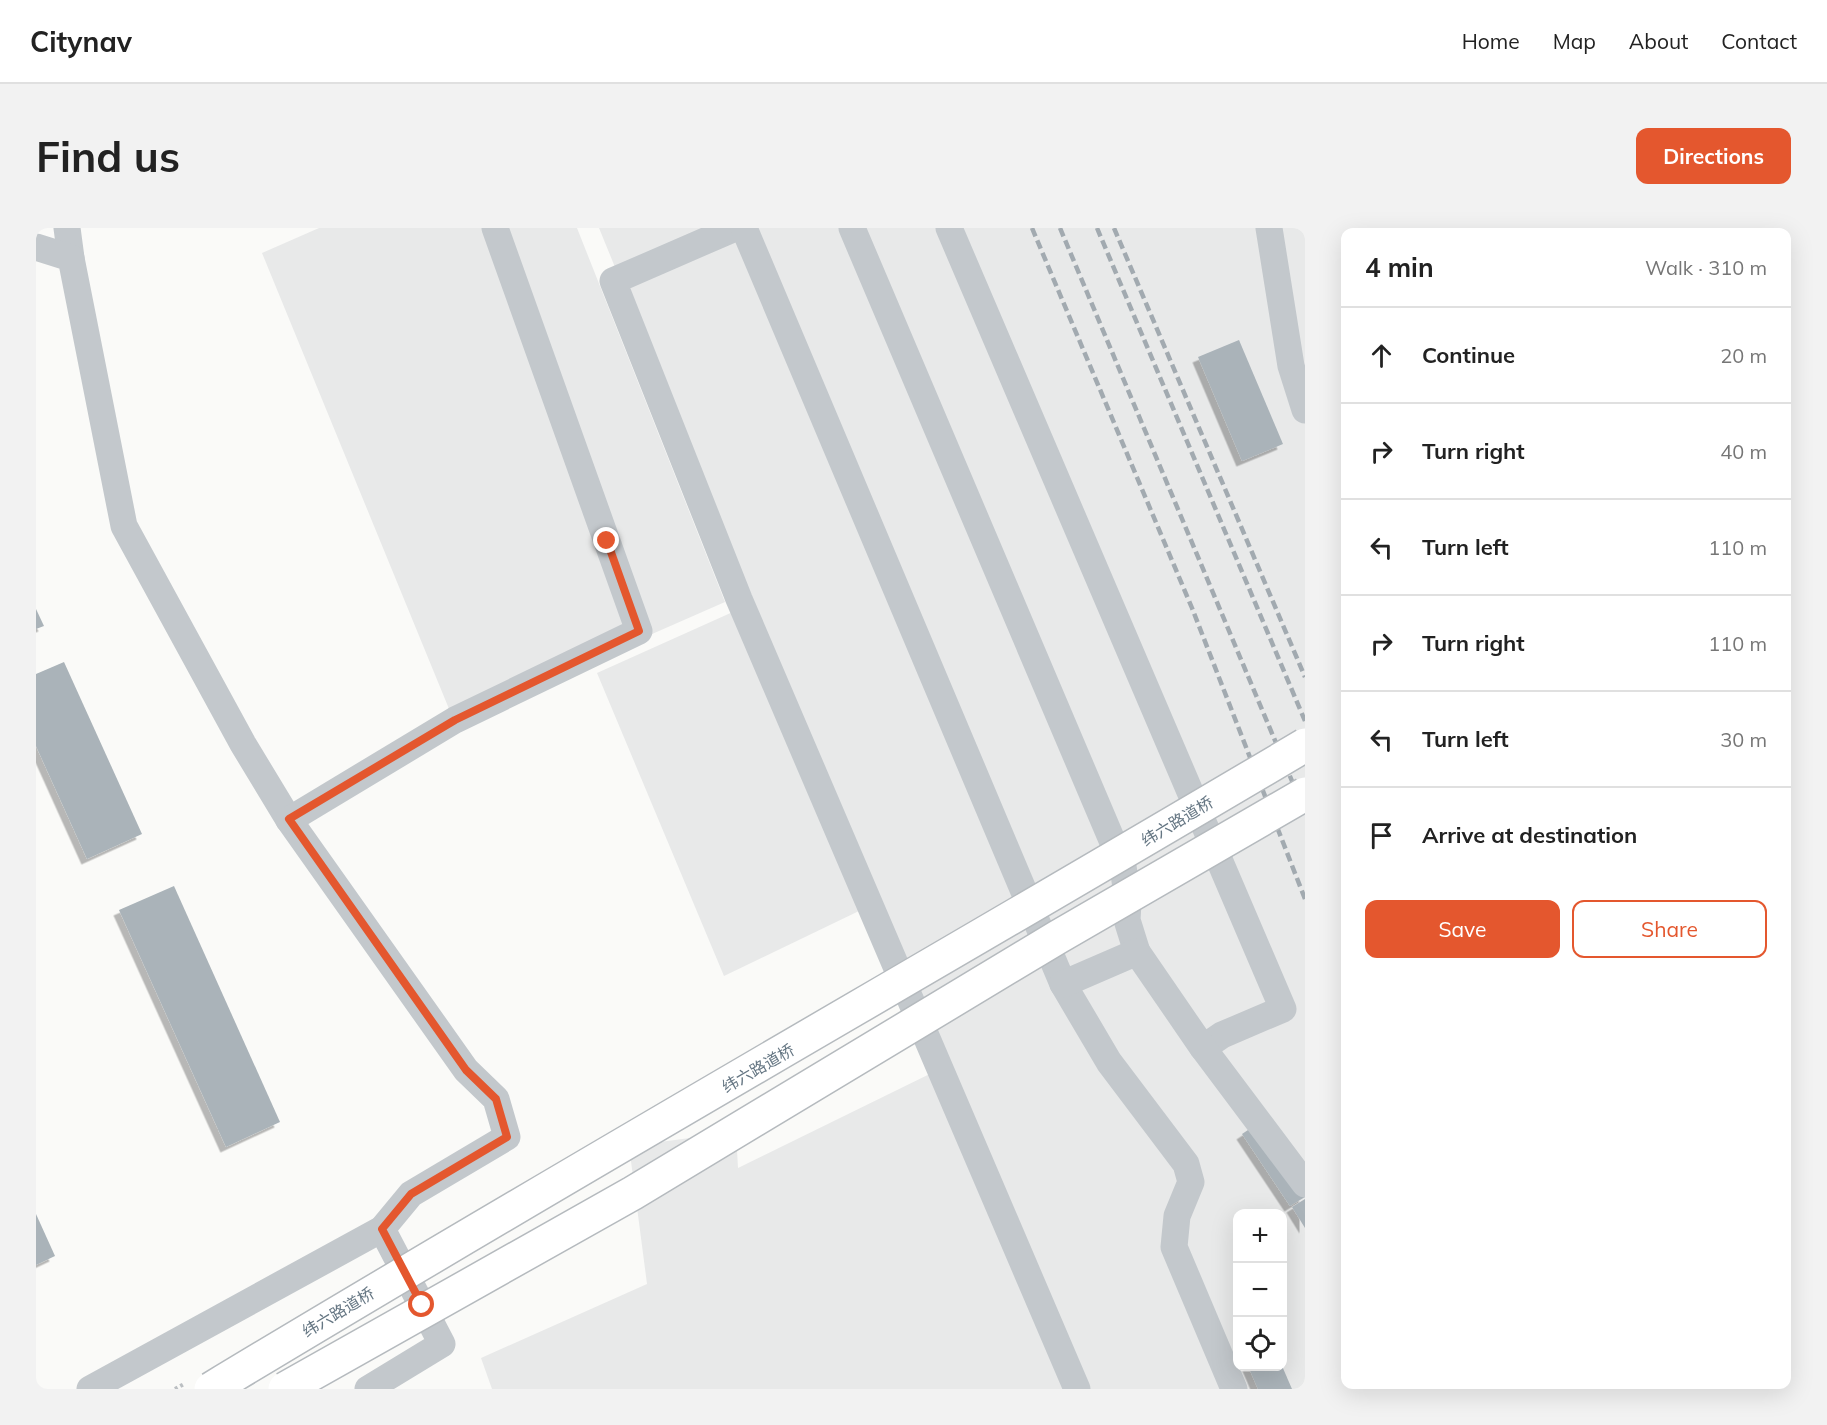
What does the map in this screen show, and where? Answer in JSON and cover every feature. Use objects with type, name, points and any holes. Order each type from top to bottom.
[{"type":"main road","name":"纬六路道桥","points":[[211,1389],[434,1255],[1305,746]]},
{"type":"main road","points":[[285,1389],[633,1193],[1058,937],[1305,794]]},
{"type":"street","points":[[67,228],[124,526],[243,744],[289,819],[466,1070],[496,1099],[507,1137],[411,1194],[382,1229],[90,1389]]},
{"type":"street","points":[[289,819],[455,720],[639,631],[495,228]]},
{"type":"street","points":[[735,228],[613,281],[739,599],[1077,1389]]},
{"type":"street","points":[[744,228],[1063,984],[1109,1062],[1186,1164],[1191,1182],[1177,1216],[1174,1247],[1234,1389]]},
{"type":"street","points":[[852,228],[1123,866],[1128,903],[1127,920],[1137,952],[1203,1047],[1305,1184]]},
{"type":"street","points":[[949,228],[1282,1010],[1222,1035],[1203,1047]]},
{"type":"street","points":[[1269,228],[1291,366],[1305,410]]},
{"type":"street","points":[[36,247],[71,258]]},
{"type":"street","points":[[1063,984],[1137,952]]},
{"type":"street","points":[[368,1389],[442,1344],[382,1229]]},
{"type":"shaded area","points":[[319,228],[577,228],[725,602],[454,721],[262,253]]},
{"type":"shaded area","points":[[599,228],[1305,228],[1305,1389],[492,1389],[481,1358],[647,1284],[629,1146],[736,1132],[738,1168],[946,1066],[769,644]]},
{"type":"shaded area","points":[[735,611],[859,911],[724,976],[597,673]]},
{"type":"building","points":[[1239,340],[1283,444],[1242,461],[1198,357]]},
{"type":"building","points":[[36,609],[44,626],[36,629]]},
{"type":"building","points":[[64,662],[142,834],[87,859],[36,746],[36,674]]},
{"type":"building","points":[[174,886],[280,1122],[226,1147],[119,910]]},
{"type":"building","points":[[1257,1124],[1305,1197],[1290,1206],[1242,1134]]},
{"type":"building","points":[[1305,1199],[1305,1228],[1292,1207]]},
{"type":"building","points":[[36,1214],[55,1256],[36,1265]]},
{"type":"building","points":[[1250,1371],[1284,1371],[1292,1389],[1258,1389]]},
{"type":"railway","points":[[1032,228],[1192,608],[1305,899]]},
{"type":"railway","points":[[1060,228],[1305,812]]},
{"type":"railway","points":[[1097,228],[1305,721]]},
{"type":"railway","points":[[1114,228],[1305,677]]},
{"type":"route","points":[[422,1305],[382,1229],[411,1194],[507,1137],[496,1099],[466,1070],[289,819],[455,720],[639,631],[607,541]]}]
